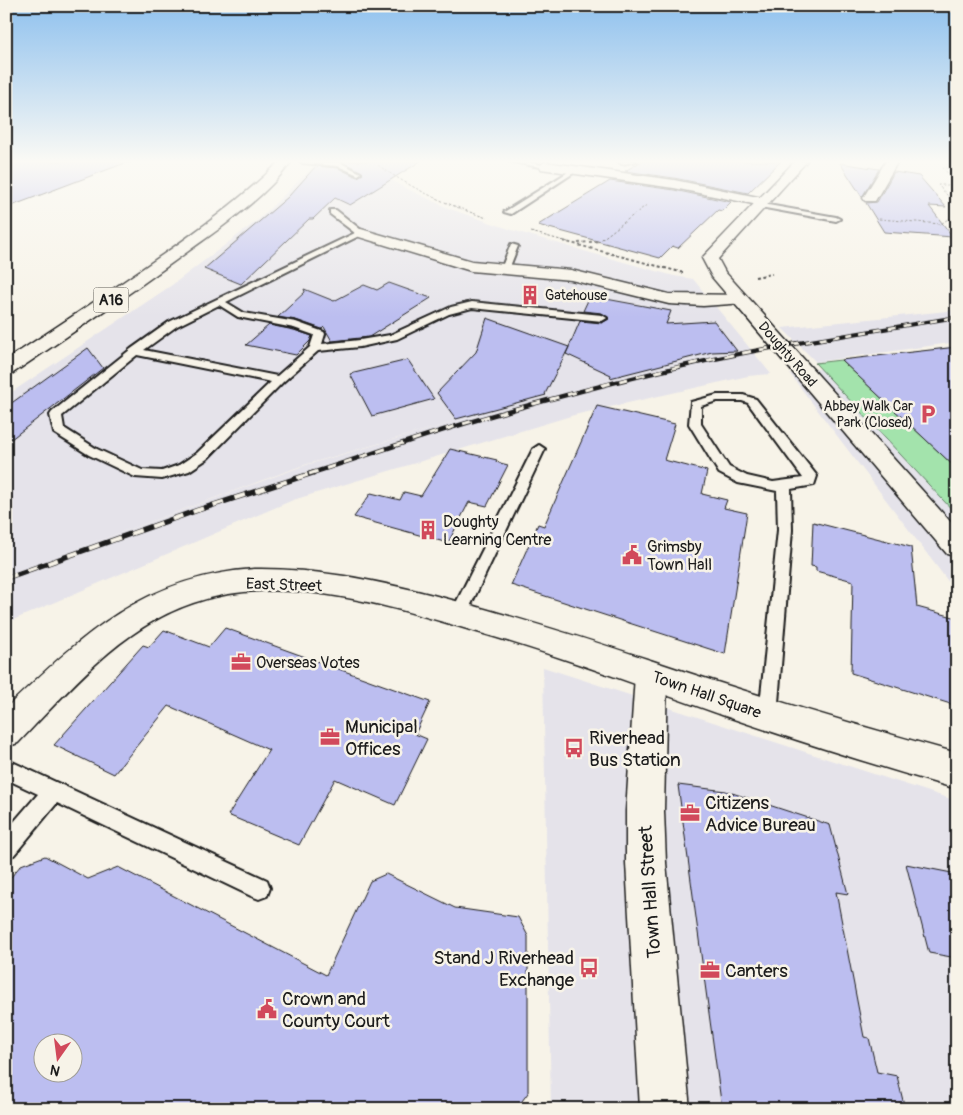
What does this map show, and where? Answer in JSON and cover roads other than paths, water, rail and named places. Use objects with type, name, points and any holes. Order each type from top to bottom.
[{"type":"main road","name":"A16","points":[[6,369],[95,311],[230,213]]},
{"type":"main road","name":"Doughty Road","points":[[753,213],[710,258],[718,274],[957,547]]},
{"type":"main road","points":[[361,233],[471,266],[571,275],[669,299],[703,301],[740,299]]},
{"type":"main road","name":"East Street","points":[[6,731],[73,666],[127,621],[173,598],[210,587],[227,583],[267,580],[299,581],[380,594],[459,613]]},
{"type":"main road","name":"Town Hall Square","points":[[459,613],[587,653],[768,715],[957,771]]},
{"type":"main road","name":"Town Hall Street","points":[[650,675],[644,811],[646,863],[665,1109]]},
{"type":"lane","points":[[220,302],[241,314],[296,325],[320,334],[316,348],[208,450],[184,468],[162,475],[140,474],[94,452],[58,430],[56,415],[135,351],[172,324],[361,233],[334,213]]},
{"type":"lane","points":[[808,213],[836,219]]},
{"type":"lane","points":[[505,269],[514,246]]},
{"type":"lane","points":[[316,348],[385,339],[404,333],[458,306],[472,305],[602,318]]},
{"type":"lane","points":[[135,351],[280,380]]},
{"type":"lane","points":[[717,398],[743,398],[752,401],[810,476],[809,482],[784,485],[773,487],[743,480],[724,470],[694,424],[695,404],[717,398]]},
{"type":"lane","points":[[459,613],[539,449]]},
{"type":"lane","points":[[768,715],[785,530],[784,485]]},
{"type":"lane","points":[[6,768],[258,888]]},
{"type":"lane","points":[[6,847],[54,791]]},
{"type":"railway","points":[[792,344],[957,317]]},
{"type":"railway","points":[[309,474],[458,425],[580,391],[689,364],[799,343]]},
{"type":"railway","points":[[6,578],[198,510],[313,473]]},
{"type":"place","name":"Gatehouse","points":[[530,295]]},
{"type":"place","name":"Abbey Walk Car Park (Closed)","points":[[928,414]]},
{"type":"place","name":"Doughty Learning Centre","points":[[428,530]]},
{"type":"place","name":"Grimsby Town Hall","points":[[632,555]]},
{"type":"place","name":"Overseas Votes","points":[[241,662]]},
{"type":"place","name":"Municipal Offices","points":[[330,737]]},
{"type":"place","name":"Riverhead Bus Station","points":[[574,748]]},
{"type":"place","name":"Citizens Advice Bureau","points":[[690,813]]},
{"type":"place","name":"Stand J Riverhead Exchange","points":[[589,968]]},
{"type":"place","name":"Canters","points":[[710,970]]},
{"type":"place","name":"Crown and County Court","points":[[267,1009]]}]
